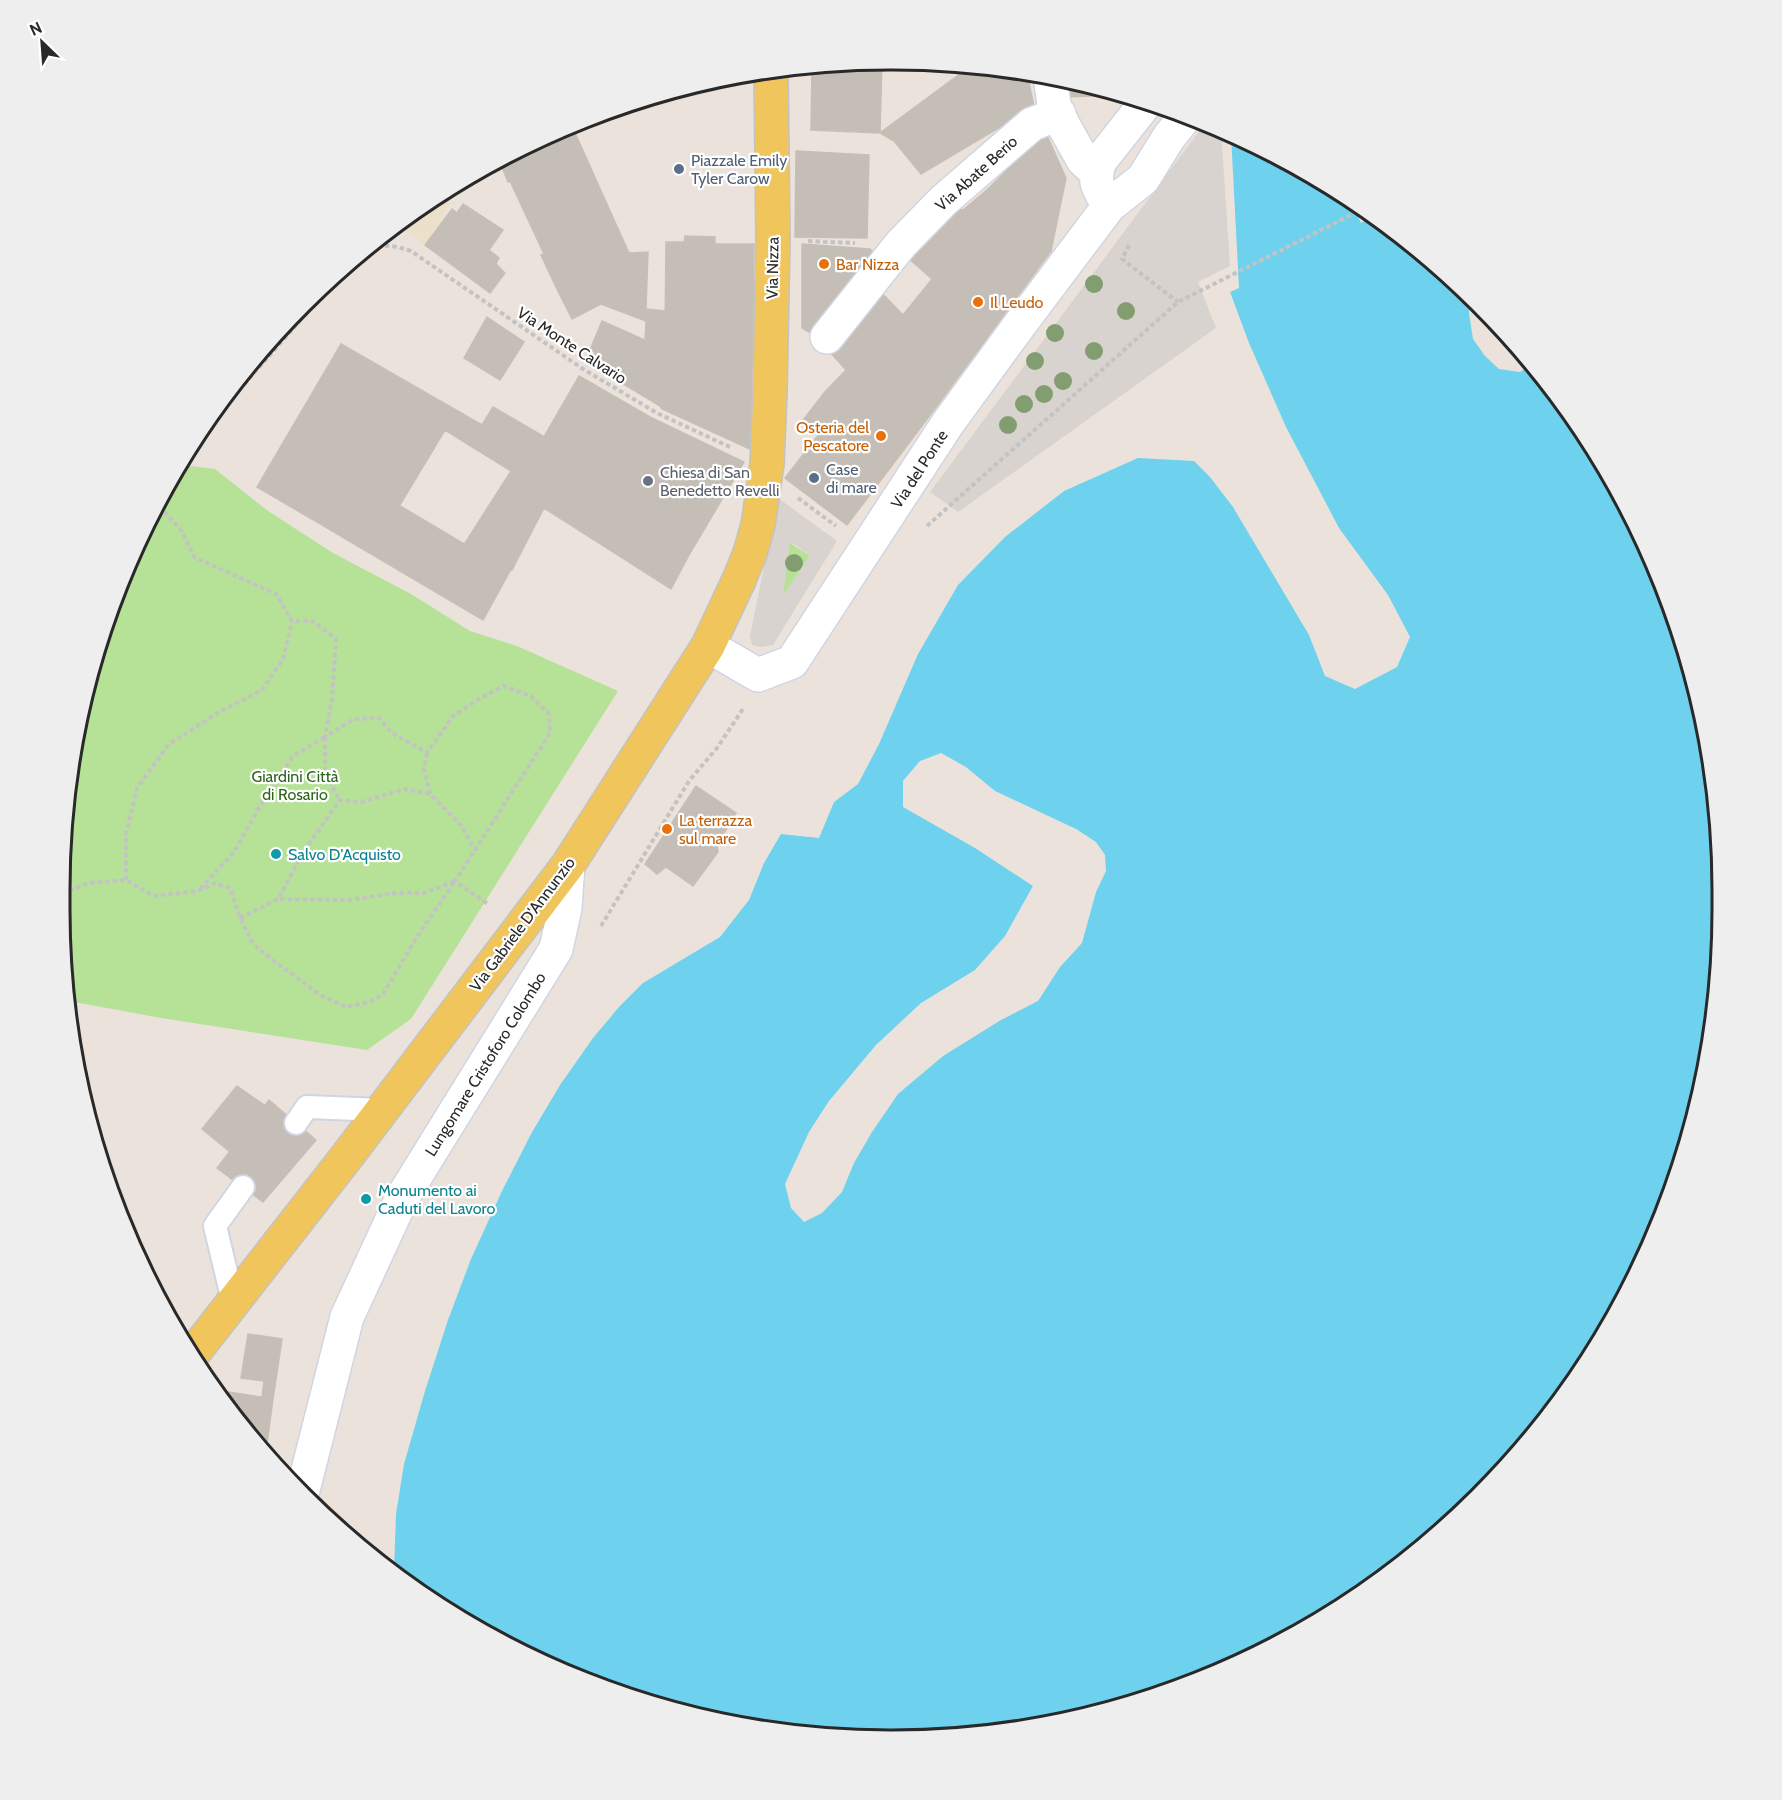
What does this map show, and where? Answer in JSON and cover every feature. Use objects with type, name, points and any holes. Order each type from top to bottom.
[{"type":"main road","name":"Via Nizza","points":[[767,464],[773,240],[771,80]]},
{"type":"main road","name":"Via Gabriele D'Annunzio","points":[[194,1342],[233,1301],[568,865],[708,646],[750,553],[758,525],[767,464]]},
{"type":"street","points":[[1051,86],[1054,105],[1083,160],[1096,172]]},
{"type":"street","points":[[1109,206],[1096,185],[1096,172],[1100,161],[1141,110]]},
{"type":"street","name":"Via Abate Berio","points":[[827,337],[901,244],[943,201],[1032,124],[1059,114]]},
{"type":"street","name":"Via del Ponte","points":[[708,646],[758,675],[792,662],[955,414],[1109,206],[1143,179],[1178,127]]},
{"type":"street","name":"Lungomare Cristoforo Colombo","points":[[305,1483],[347,1317],[402,1198],[556,949],[565,908],[568,865]]},
{"type":"lane","points":[[296,1123],[307,1107],[382,1110]]},
{"type":"lane","points":[[233,1301],[215,1226],[243,1187]]},
{"type":"path","points":[[923,530],[1178,302],[1354,214]]},
{"type":"path","points":[[1132,240],[1122,259],[1178,302]]},
{"type":"path","points":[[803,241],[901,244]]},
{"type":"path","name":"Via Monte Calvario","points":[[386,245],[411,251],[583,369],[657,413],[767,464]]},
{"type":"path","points":[[793,494],[849,536],[868,547]]},
{"type":"path","points":[[126,880],[126,834],[137,788],[169,744],[221,711],[262,690],[283,659],[292,621],[276,594],[194,558],[181,530],[164,511]]},
{"type":"path","points":[[292,621],[312,621],[336,639],[332,699],[325,737],[325,775],[340,800]]},
{"type":"path","points":[[71,890],[88,883],[126,880],[153,896],[198,891],[215,883],[231,888],[240,918],[253,944],[274,962],[322,996],[346,1007],[370,1002],[383,994],[417,937],[455,881],[475,850],[550,733],[549,714],[531,696],[504,686],[453,716],[427,753],[424,769],[430,794],[460,824],[475,850]]},
{"type":"path","points":[[198,891],[234,852],[263,801],[293,756],[354,719],[379,718],[392,733],[427,753]]},
{"type":"path","points":[[340,800],[361,802],[404,789],[430,794]]},
{"type":"path","points":[[278,899],[304,851],[340,800]]},
{"type":"path","points":[[240,918],[278,899],[349,900],[396,893],[424,893],[455,881]]},
{"type":"path","points":[[455,881],[488,904]]},
{"type":"shaded area","points":[[1199,131],[1222,140],[1230,266],[1198,282],[1216,328],[958,512],[930,492]]},
{"type":"shaded area","points":[[454,197],[425,245],[405,231]]},
{"type":"shaded area","points":[[778,498],[837,541],[773,645],[760,647],[752,645],[750,636]],"holes":[[[790,543],[810,556],[783,596]]]},
{"type":"green space","name":"Giardini Città di Rosario","points":[[189,466],[215,469],[268,511],[333,553],[411,594],[470,631],[517,646],[618,691],[411,1019],[367,1050],[76,1002],[70,909],[72,837],[86,731],[98,679],[114,627],[155,528]]},
{"type":"green space","points":[[790,543],[810,556],[783,596],[788,546]]},
{"type":"water","points":[[1232,145],[1301,180],[1347,209],[1358,217],[1361,223],[1364,221],[1390,240],[1432,274],[1508,350],[1573,435],[1602,481],[1627,528],[1668,627],[1684,679],[1696,731],[1704,784],[1710,837],[1712,891],[1710,963],[1696,1069],[1684,1121],[1649,1223],[1602,1319],[1573,1365],[1508,1450],[1432,1526],[1390,1560],[1301,1620],[1254,1645],[1155,1686],[1103,1702],[1051,1714],[945,1728],[891,1730],[837,1728],[784,1722],[731,1714],[679,1702],[627,1686],[528,1645],[481,1620],[394,1562],[396,1514],[404,1464],[448,1320],[471,1259],[502,1191],[531,1134],[560,1085],[593,1038],[619,1007],[643,983],[720,937],[749,900],[764,863],[781,834],[819,838],[834,802],[858,784],[879,744],[918,654],[958,585],[1005,537],[1064,491],[1138,458],[1194,461],[1210,477],[1233,507],[1309,635],[1325,676],[1355,689],[1397,667],[1410,637],[1388,595],[1339,528],[1286,427],[1249,343],[1230,292],[1239,288]]},
{"type":"pier","points":[[1469,309],[1524,370],[1520,372],[1499,369],[1485,356],[1473,339]]},
{"type":"pier","points":[[941,753],[966,767],[995,791],[1076,829],[1096,842],[1105,855],[1106,871],[1096,892],[1082,943],[1060,967],[1038,1001],[1001,1020],[943,1056],[898,1094],[854,1163],[842,1192],[822,1213],[804,1222],[791,1208],[785,1184],[809,1132],[829,1101],[876,1045],[921,1003],[975,970],[1005,936],[1033,886],[975,848],[903,807],[903,781],[920,761]]},
{"type":"building","points":[[882,70],[880,133],[811,130],[812,75]]},
{"type":"building","points":[[960,74],[992,77],[976,85],[977,88],[969,94],[967,86],[926,113],[928,118],[894,141],[880,133]]},
{"type":"building","points":[[992,77],[1029,83],[1034,107],[921,174],[894,141],[928,118],[926,113],[967,86],[969,94],[977,88],[976,85]]},
{"type":"building","points":[[1068,90],[1094,96],[1068,97]]},
{"type":"building","points":[[1045,131],[1066,178],[1051,251],[1011,214],[1048,183],[1027,150]]},
{"type":"building","points":[[575,134],[629,253],[555,285],[541,255],[544,254],[510,181],[508,182],[503,169]]},
{"type":"building","points":[[1027,150],[1048,183],[1011,214],[988,189]]},
{"type":"building","points":[[796,151],[869,155],[867,238],[795,237]]},
{"type":"building","points":[[988,189],[1051,251],[934,410],[907,390],[940,344],[951,352],[981,318],[966,305],[965,309],[932,279],[986,234],[962,211]]},
{"type":"building","points":[[463,204],[503,230],[489,250],[499,258],[496,264],[505,273],[490,293],[425,245],[452,209],[457,213]]},
{"type":"building","points":[[958,206],[986,234],[932,279],[907,257]]},
{"type":"building","points":[[685,236],[715,237],[715,244],[754,244],[753,328],[727,328],[727,340],[701,340],[702,330],[665,330],[666,242],[684,242]]},
{"type":"building","points":[[802,244],[870,249],[880,260],[818,337],[802,328]]},
{"type":"building","points":[[648,252],[646,309],[665,311],[667,350],[645,340],[646,321],[601,304],[572,319],[555,285],[629,253]]},
{"type":"building","points":[[932,279],[965,309],[966,305],[981,318],[951,352],[940,344],[907,390],[873,364],[865,374],[851,364],[867,346],[881,356],[885,354],[883,352],[897,335],[890,328]]},
{"type":"building","points":[[875,286],[903,315],[890,328],[897,335],[861,307]]},
{"type":"building","points":[[861,307],[897,335],[883,352],[885,354],[881,356],[867,346],[851,364],[865,374],[841,405],[824,393],[846,370],[829,351]]},
{"type":"building","points":[[487,317],[524,342],[500,380],[464,358]]},
{"type":"building","points":[[602,321],[667,350],[660,406],[590,364],[595,352],[590,350]]},
{"type":"building","points":[[727,328],[753,328],[750,449],[662,409],[660,406],[667,350],[665,330],[702,330],[701,340],[727,340]]},
{"type":"building","points":[[341,344],[482,425],[493,407],[543,436],[478,553],[465,543],[511,471],[445,430],[400,505],[353,478],[322,525],[257,487]]},
{"type":"building","points":[[873,364],[934,410],[847,525],[785,478]]},
{"type":"building","name":"Chiesa di San Benedetto Revelli","points":[[579,376],[650,417],[744,462],[671,589],[544,508],[570,469],[553,457],[559,448],[548,440],[541,450],[537,449]]},
{"type":"building","points":[[824,393],[841,405],[819,432],[803,420]]},
{"type":"building","points":[[548,440],[559,448],[553,457],[570,469],[544,508],[510,571],[478,553],[537,449],[541,450]]},
{"type":"building","points":[[353,478],[510,571],[483,620],[322,525]]},
{"type":"building","points":[[696,786],[736,813],[717,845],[718,852],[693,886],[666,867],[657,874],[645,864]]},
{"type":"building","points":[[237,1086],[264,1105],[230,1152],[202,1129]]},
{"type":"building","points":[[269,1100],[316,1140],[263,1202],[217,1168]]},
{"type":"building","points":[[248,1334],[282,1339],[273,1399],[262,1397],[264,1381],[241,1378]]},
{"type":"building","points":[[228,1392],[273,1399],[267,1442]]},
{"type":"place","name":"Piazzale Emily Tyler Carow","points":[[679,169]]},
{"type":"place","name":"Bar Nizza","points":[[824,264]]},
{"type":"place","name":"Il Leudo","points":[[978,302]]},
{"type":"place","name":"Osteria del Pescatore","points":[[881,436]]},
{"type":"place","name":"Case di mare","points":[[814,478]]},
{"type":"place","name":"Chiesa di San Benedetto Revelli","points":[[648,481]]},
{"type":"place","name":"La terrazza sul mare","points":[[667,829]]},
{"type":"place","name":"Salvo D'Acquisto","points":[[276,854]]},
{"type":"place","name":"Monumento ai Caduti del Lavoro","points":[[366,1199]]}]
